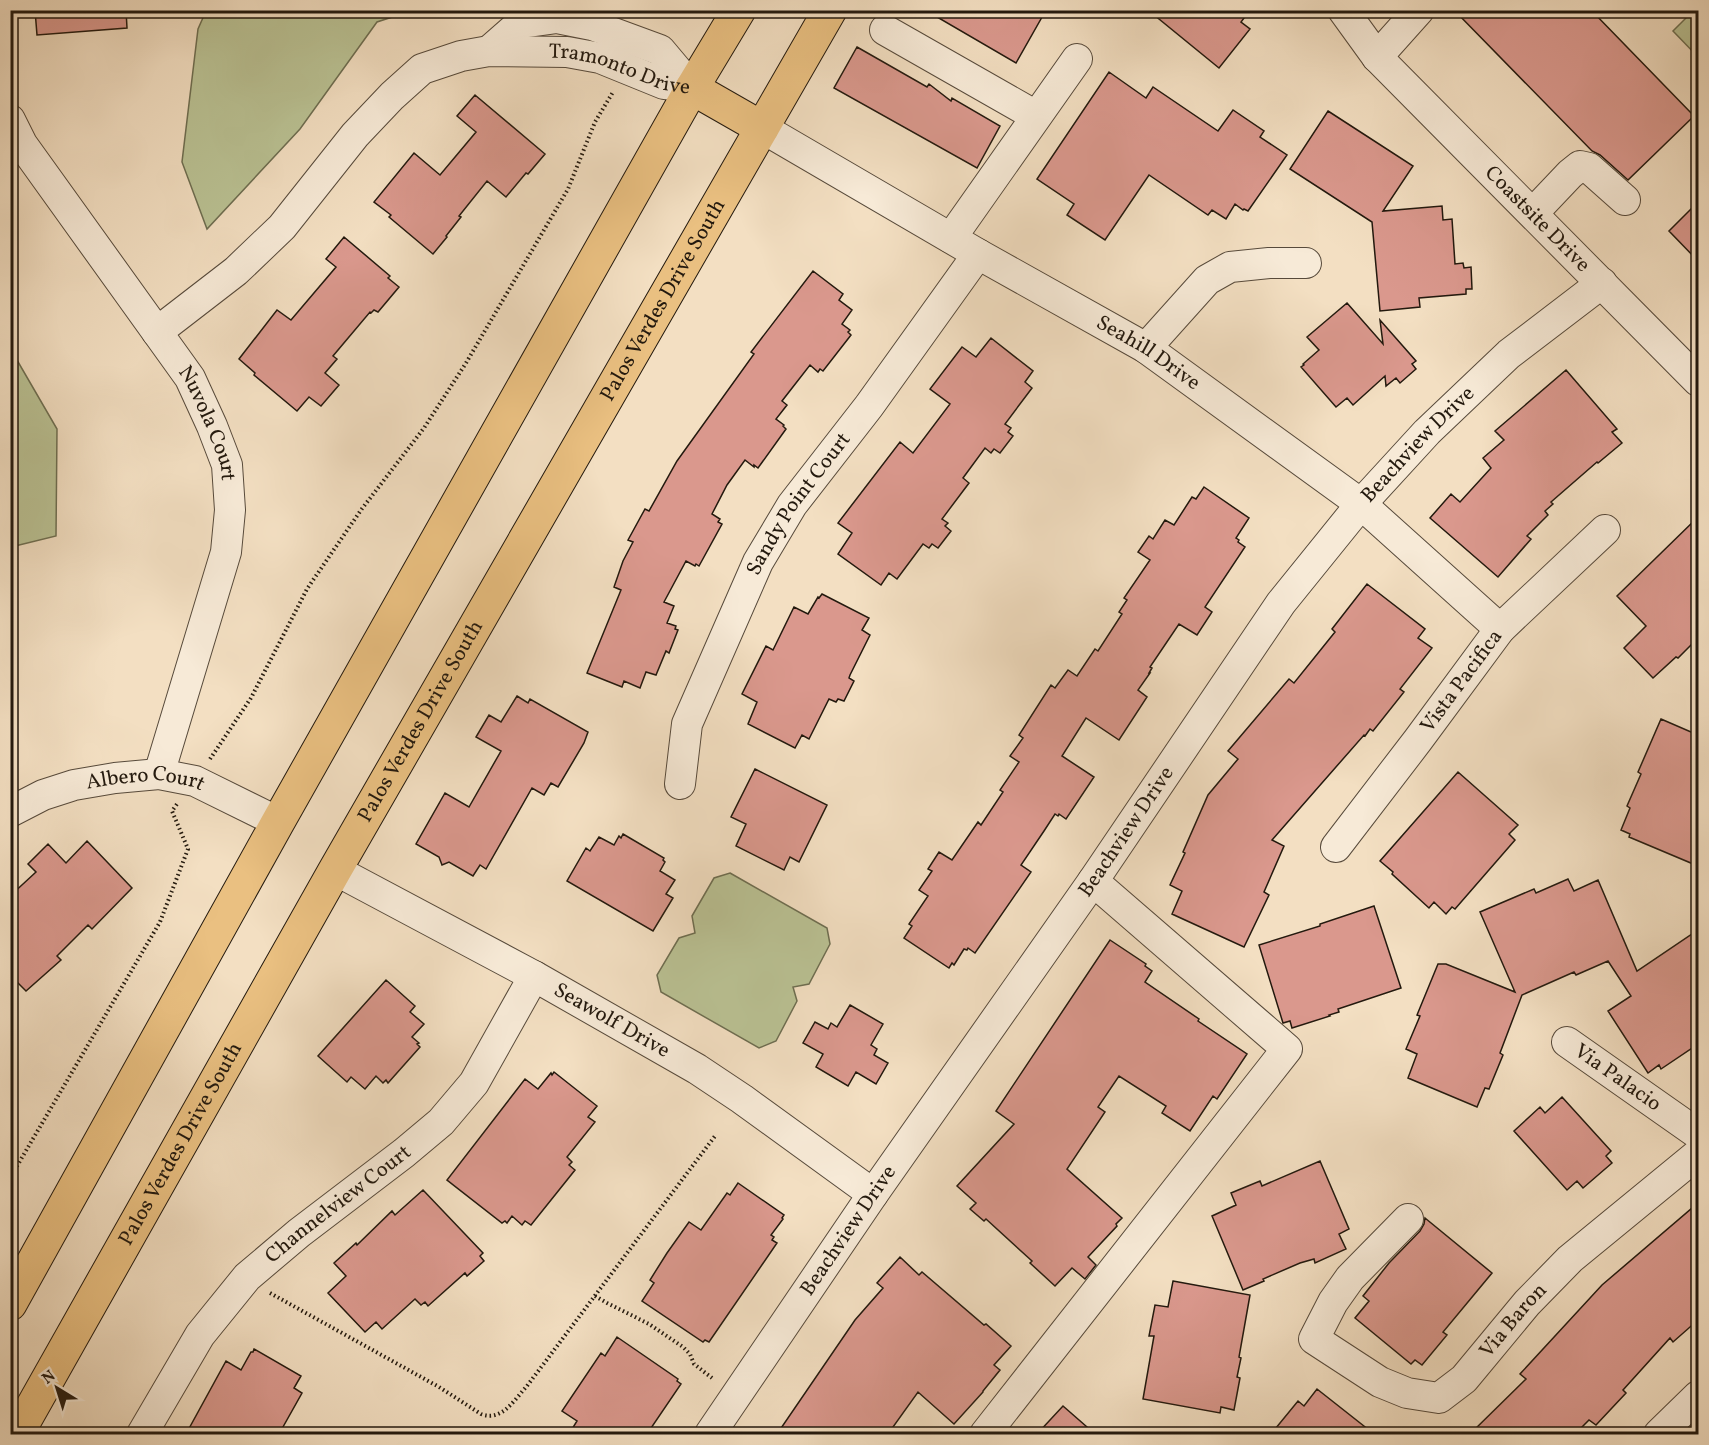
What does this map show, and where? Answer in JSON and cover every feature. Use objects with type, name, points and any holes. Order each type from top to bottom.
[{"type":"main road","points":[[10,1304],[278,822],[692,88],[740,10]]},
{"type":"main road","name":"Palos Verdes Drive South","points":[[17,1434],[335,870],[830,10]]},
{"type":"main road","points":[[692,88],[762,128]]},
{"type":"street","name":"Coastsite Drive","points":[[1343,10],[1377,57],[1698,381]]},
{"type":"street","points":[[1377,57],[1419,10]]},
{"type":"street","name":"Tramonto Drive","points":[[489,51],[521,22],[557,18],[592,25],[660,50],[692,88]]},
{"type":"street","points":[[885,30],[1036,116]]},
{"type":"street","name":"Tramonto Drive","points":[[157,332],[236,271],[282,227],[355,135],[392,96],[422,69],[461,56],[489,51],[567,52],[600,58],[664,84],[692,88]]},
{"type":"street","points":[[951,238],[1077,59]]},
{"type":"street","name":"Nuvola Court","points":[[10,120],[22,144],[190,378],[227,465],[230,510],[226,552],[159,774]]},
{"type":"street","name":"Seahill Drive","points":[[762,128],[978,254],[1146,348],[1361,504],[1500,629]]},
{"type":"street","points":[[1533,213],[1580,166],[1589,168],[1625,200]]},
{"type":"street","name":"Sandy Point Court","points":[[680,784],[687,724],[758,562],[792,505],[869,406],[978,254]]},
{"type":"street","points":[[1146,348],[1208,280],[1230,267],[1269,263],[1306,263]]},
{"type":"street","name":"Beachview Drive","points":[[710,1434],[873,1194],[1093,881],[1281,603],[1361,504],[1427,432],[1509,354],[1602,283]]},
{"type":"street","name":"Vista Pacifica","points":[[1336,847],[1500,629],[1605,530]]},
{"type":"street","name":"Albero Court","points":[[10,812],[43,795],[74,785],[159,774],[195,781],[278,822]]},
{"type":"street","name":"Seawolf Drive","points":[[335,870],[534,976],[697,1069],[873,1194]]},
{"type":"street","points":[[985,1434],[1287,1049],[1093,881]]},
{"type":"street","name":"Channelview Court","points":[[142,1434],[200,1335],[247,1276],[405,1153],[441,1122],[474,1083],[534,976]]},
{"type":"street","name":"Via Palacio","points":[[1566,1042],[1698,1134]]},
{"type":"street","name":"Via Baron","points":[[1408,1219],[1350,1278],[1333,1302],[1314,1338],[1380,1382],[1407,1393],[1438,1398],[1464,1379],[1527,1303],[1570,1259],[1698,1154]]},
{"type":"street","points":[[1659,1434],[1698,1396]]},
{"type":"path","points":[[10,1178],[160,922],[188,849],[172,811],[251,698],[307,589],[361,510],[423,428],[466,363],[568,189],[595,122],[628,68]]},
{"type":"path","points":[[272,1295],[440,1387],[481,1414],[499,1415],[527,1386],[715,1137]]},
{"type":"path","points":[[595,1296],[649,1324],[683,1347],[690,1354],[694,1364],[712,1378]]},
{"type":"green space","points":[[1694,10],[1698,11],[1698,57],[1673,31]]},
{"type":"green space","points":[[206,11],[411,11],[377,22],[300,129],[207,229],[182,162],[198,29]]},
{"type":"green space","points":[[10,348],[57,429],[56,536],[11,547]]},
{"type":"green space","points":[[730,873],[827,928],[830,944],[809,984],[793,987],[797,1001],[776,1041],[759,1048],[661,992],[657,975],[679,938],[695,933],[692,916],[714,878]]},
{"type":"building","points":[[35,10],[126,10],[127,28],[37,35]]},
{"type":"building","points":[[925,10],[1046,10],[1016,63]]},
{"type":"building","points":[[1148,10],[1250,10],[1241,22],[1250,29],[1219,68]]},
{"type":"building","points":[[1454,10],[1591,10],[1694,116],[1628,180],[1600,155],[1592,151]]},
{"type":"building","points":[[857,47],[927,87],[929,84],[951,101],[952,98],[1000,126],[977,168],[834,88]]},
{"type":"building","points":[[1109,72],[1146,98],[1153,87],[1218,131],[1233,110],[1264,131],[1260,137],[1287,155],[1248,211],[1235,204],[1226,219],[1212,210],[1208,215],[1149,175],[1105,240],[1067,215],[1074,204],[1037,179]]},
{"type":"building","points":[[475,95],[545,154],[506,197],[487,181],[433,254],[374,202],[414,153],[440,175],[476,132],[457,116]]},
{"type":"building","points":[[1328,111],[1413,166],[1383,211],[1442,206],[1443,220],[1452,219],[1455,264],[1463,263],[1464,268],[1471,267],[1472,289],[1466,289],[1466,294],[1419,298],[1420,307],[1380,311],[1372,222],[1290,169]]},
{"type":"building","points":[[1698,202],[1698,261],[1669,231]]},
{"type":"building","points":[[344,237],[390,276],[388,278],[399,287],[378,312],[374,310],[370,312],[333,356],[337,359],[325,373],[339,385],[321,406],[309,397],[297,411],[254,375],[255,373],[239,359],[277,310],[291,320],[336,267],[326,259]]},
{"type":"building","points":[[813,271],[843,294],[839,300],[852,310],[842,324],[850,330],[848,332],[851,335],[823,371],[820,369],[818,372],[810,365],[782,401],[787,405],[776,419],[786,429],[758,468],[745,460],[727,485],[712,514],[720,519],[718,522],[722,524],[699,566],[686,561],[664,602],[674,606],[667,623],[676,626],[675,629],[678,630],[669,653],[666,651],[656,675],[646,672],[640,688],[624,681],[622,687],[587,673],[621,590],[614,587],[623,561],[633,542],[628,540],[645,509],[649,511],[677,461],[754,354],[751,352]]},
{"type":"building","points":[[1347,303],[1383,344],[1380,320],[1416,361],[1412,364],[1416,369],[1400,383],[1396,378],[1386,386],[1385,376],[1353,405],[1347,398],[1336,407],[1301,367],[1319,350],[1307,337]]},
{"type":"building","points":[[991,338],[1033,371],[1025,382],[1032,388],[1005,424],[1011,428],[1008,432],[1013,436],[1000,453],[994,449],[991,453],[985,448],[963,478],[969,483],[942,519],[948,523],[945,526],[951,531],[938,548],[932,544],[929,548],[923,544],[897,579],[889,573],[881,585],[838,554],[852,533],[838,523],[900,442],[913,453],[950,404],[930,389],[962,347],[976,357]]},
{"type":"building","points":[[1566,370],[1617,429],[1612,432],[1622,443],[1551,502],[1553,504],[1545,511],[1548,515],[1527,536],[1531,539],[1498,577],[1430,518],[1451,494],[1460,502],[1491,468],[1483,458],[1504,440],[1495,431]]},
{"type":"building","points":[[1204,487],[1249,518],[1236,538],[1245,547],[1205,607],[1212,612],[1197,635],[1179,624],[1150,667],[1152,668],[1150,673],[1138,690],[1147,697],[1119,740],[1086,718],[1062,756],[1094,777],[1066,819],[1055,814],[1021,865],[1031,872],[975,953],[968,948],[964,949],[954,965],[952,963],[949,968],[904,938],[912,926],[909,924],[928,896],[919,890],[932,871],[928,869],[939,852],[952,860],[978,822],[981,825],[1003,792],[1000,790],[1019,762],[1010,756],[1023,738],[1019,735],[1051,685],[1055,688],[1068,670],[1077,676],[1095,649],[1098,651],[1122,614],[1119,612],[1127,600],[1124,598],[1150,560],[1138,552],[1149,536],[1153,539],[1165,520],[1174,525],[1192,497],[1196,499]]},
{"type":"building","points":[[1698,517],[1698,638],[1653,678],[1624,648],[1646,626],[1617,596]]},
{"type":"building","points":[[1367,584],[1425,629],[1418,638],[1432,648],[1400,689],[1404,692],[1373,731],[1370,729],[1364,735],[1272,840],[1284,846],[1264,892],[1269,895],[1244,947],[1172,914],[1182,891],[1170,885],[1185,853],[1183,852],[1208,795],[1238,759],[1228,751],[1289,679],[1294,683],[1335,632],[1332,629]]},
{"type":"building","points":[[822,594],[869,618],[862,630],[870,635],[850,675],[849,678],[854,681],[844,701],[838,699],[836,702],[829,699],[809,739],[802,735],[795,748],[748,724],[757,702],[742,694],[766,646],[773,650],[794,607],[808,614]]},
{"type":"building","points":[[517,696],[528,703],[530,699],[588,732],[558,787],[551,783],[544,795],[532,788],[486,869],[480,865],[473,876],[449,862],[442,865],[439,857],[416,844],[445,793],[469,807],[501,751],[476,737],[489,715],[501,722]]},
{"type":"building","points":[[1661,719],[1698,735],[1698,866],[1629,837],[1630,834],[1621,830],[1630,808],[1627,806],[1641,774],[1638,772]]},
{"type":"building","points":[[755,769],[827,805],[799,862],[790,857],[784,870],[736,846],[746,824],[731,817]]},
{"type":"building","points":[[1458,772],[1518,825],[1509,834],[1515,840],[1455,909],[1452,907],[1446,914],[1434,902],[1429,908],[1380,861]]},
{"type":"building","points":[[623,834],[664,858],[665,862],[660,871],[675,880],[666,894],[673,898],[653,931],[567,881],[586,848],[590,851],[599,837],[614,845],[619,836],[621,838]]},
{"type":"building","points":[[87,841],[132,888],[92,929],[88,925],[57,956],[61,960],[26,991],[10,975],[10,896],[36,872],[28,864],[48,844],[66,863]]},
{"type":"building","points":[[1568,879],[1574,891],[1598,880],[1637,971],[1698,930],[1698,1044],[1661,1069],[1659,1065],[1648,1073],[1608,1011],[1631,996],[1608,961],[1576,975],[1574,972],[1522,995],[1500,1053],[1503,1055],[1489,1089],[1485,1088],[1477,1107],[1408,1078],[1417,1054],[1406,1049],[1438,964],[1446,964],[1515,992],[1480,912],[1534,889],[1536,893]]},
{"type":"building","points":[[1374,906],[1401,988],[1338,1009],[1339,1012],[1330,1016],[1292,1028],[1290,1021],[1283,1023],[1259,945]]},
{"type":"building","points":[[1110,940],[1146,964],[1145,966],[1152,971],[1145,982],[1247,1054],[1217,1099],[1213,1096],[1190,1131],[1162,1113],[1166,1106],[1119,1076],[1098,1107],[1105,1112],[1067,1169],[1122,1218],[1088,1257],[1096,1265],[1085,1279],[1072,1268],[1055,1286],[1030,1263],[1032,1261],[986,1219],[984,1221],[970,1209],[976,1203],[957,1186],[1014,1124],[996,1111]]},
{"type":"building","points":[[386,980],[415,1006],[410,1012],[424,1024],[412,1037],[420,1047],[388,1083],[386,1080],[383,1083],[376,1076],[365,1089],[351,1077],[347,1082],[318,1056]]},
{"type":"building","points":[[850,1005],[883,1024],[871,1045],[877,1049],[874,1055],[888,1063],[876,1084],[856,1072],[848,1086],[816,1067],[823,1054],[803,1043],[815,1022],[828,1029],[831,1023],[837,1027]]},
{"type":"building","points":[[554,1072],[597,1106],[588,1117],[595,1122],[567,1157],[572,1162],[569,1165],[575,1170],[531,1225],[525,1221],[522,1225],[512,1216],[507,1223],[505,1221],[502,1223],[447,1180],[525,1079],[538,1089]]},
{"type":"building","points":[[1562,1097],[1611,1151],[1606,1156],[1612,1163],[1583,1188],[1577,1181],[1567,1190],[1514,1131],[1540,1107],[1545,1113]]},
{"type":"building","points":[[1320,1161],[1349,1229],[1339,1234],[1346,1249],[1315,1263],[1314,1259],[1300,1263],[1243,1290],[1212,1216],[1236,1205],[1231,1193],[1260,1181],[1262,1186]]},
{"type":"building","points":[[738,1183],[784,1215],[771,1235],[774,1237],[772,1240],[777,1243],[709,1342],[705,1340],[703,1342],[642,1301],[654,1283],[650,1280],[689,1222],[701,1230],[727,1193],[730,1195]]},
{"type":"building","points":[[423,1190],[483,1253],[480,1256],[484,1261],[467,1276],[465,1273],[428,1306],[425,1302],[421,1305],[415,1299],[382,1329],[376,1322],[365,1332],[328,1293],[346,1276],[334,1263],[356,1243],[357,1245],[392,1211],[395,1215]]},
{"type":"building","points":[[1698,1203],[1698,1320],[1673,1342],[1670,1338],[1623,1390],[1626,1393],[1596,1425],[1589,1420],[1575,1434],[1470,1434],[1526,1379],[1520,1374],[1602,1285]]},
{"type":"building","points":[[1425,1218],[1492,1273],[1443,1332],[1447,1335],[1422,1365],[1415,1360],[1411,1364],[1355,1318],[1369,1301],[1363,1296],[1389,1263],[1420,1231]]},
{"type":"building","points":[[900,1257],[919,1275],[922,1272],[1011,1346],[994,1365],[1000,1370],[954,1424],[918,1392],[888,1434],[777,1434],[855,1320],[883,1288],[877,1283]]},
{"type":"building","points":[[1173,1281],[1250,1295],[1239,1357],[1241,1358],[1237,1377],[1240,1378],[1234,1410],[1221,1407],[1220,1413],[1143,1399],[1154,1336],[1149,1336],[1155,1305],[1168,1307]]},
{"type":"building","points":[[617,1337],[678,1379],[677,1381],[681,1384],[647,1434],[569,1434],[577,1421],[562,1411],[601,1353],[605,1356]]},
{"type":"building","points":[[254,1349],[301,1376],[294,1388],[302,1393],[279,1434],[186,1434],[226,1361],[241,1370]]},
{"type":"building","points":[[1317,1389],[1374,1434],[1271,1434],[1298,1401],[1304,1406]]},
{"type":"building","points":[[1063,1406],[1095,1434],[1037,1434]]}]
